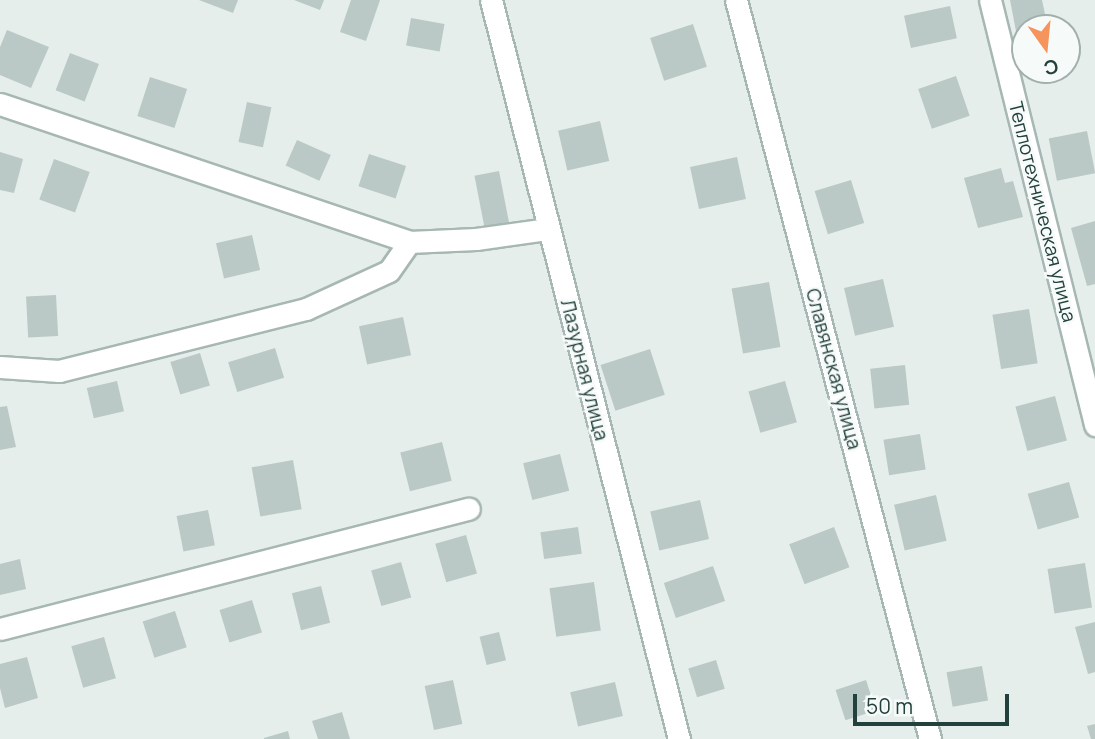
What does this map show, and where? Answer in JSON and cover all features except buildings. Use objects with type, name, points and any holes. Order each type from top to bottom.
[{"type":"street","name":"Лазурная улица","points":[[491,0],[679,739]]},
{"type":"street","name":"Славянская улица","points":[[736,0],[930,739]]},
{"type":"street","name":"Теплотехническая улица","points":[[990,0],[1095,425]]},
{"type":"street","points":[[0,104],[409,242],[476,239],[548,229]]},
{"type":"street","points":[[0,367],[59,371],[306,309],[389,271],[409,242]]},
{"type":"street","points":[[0,629],[469,509]]}]
